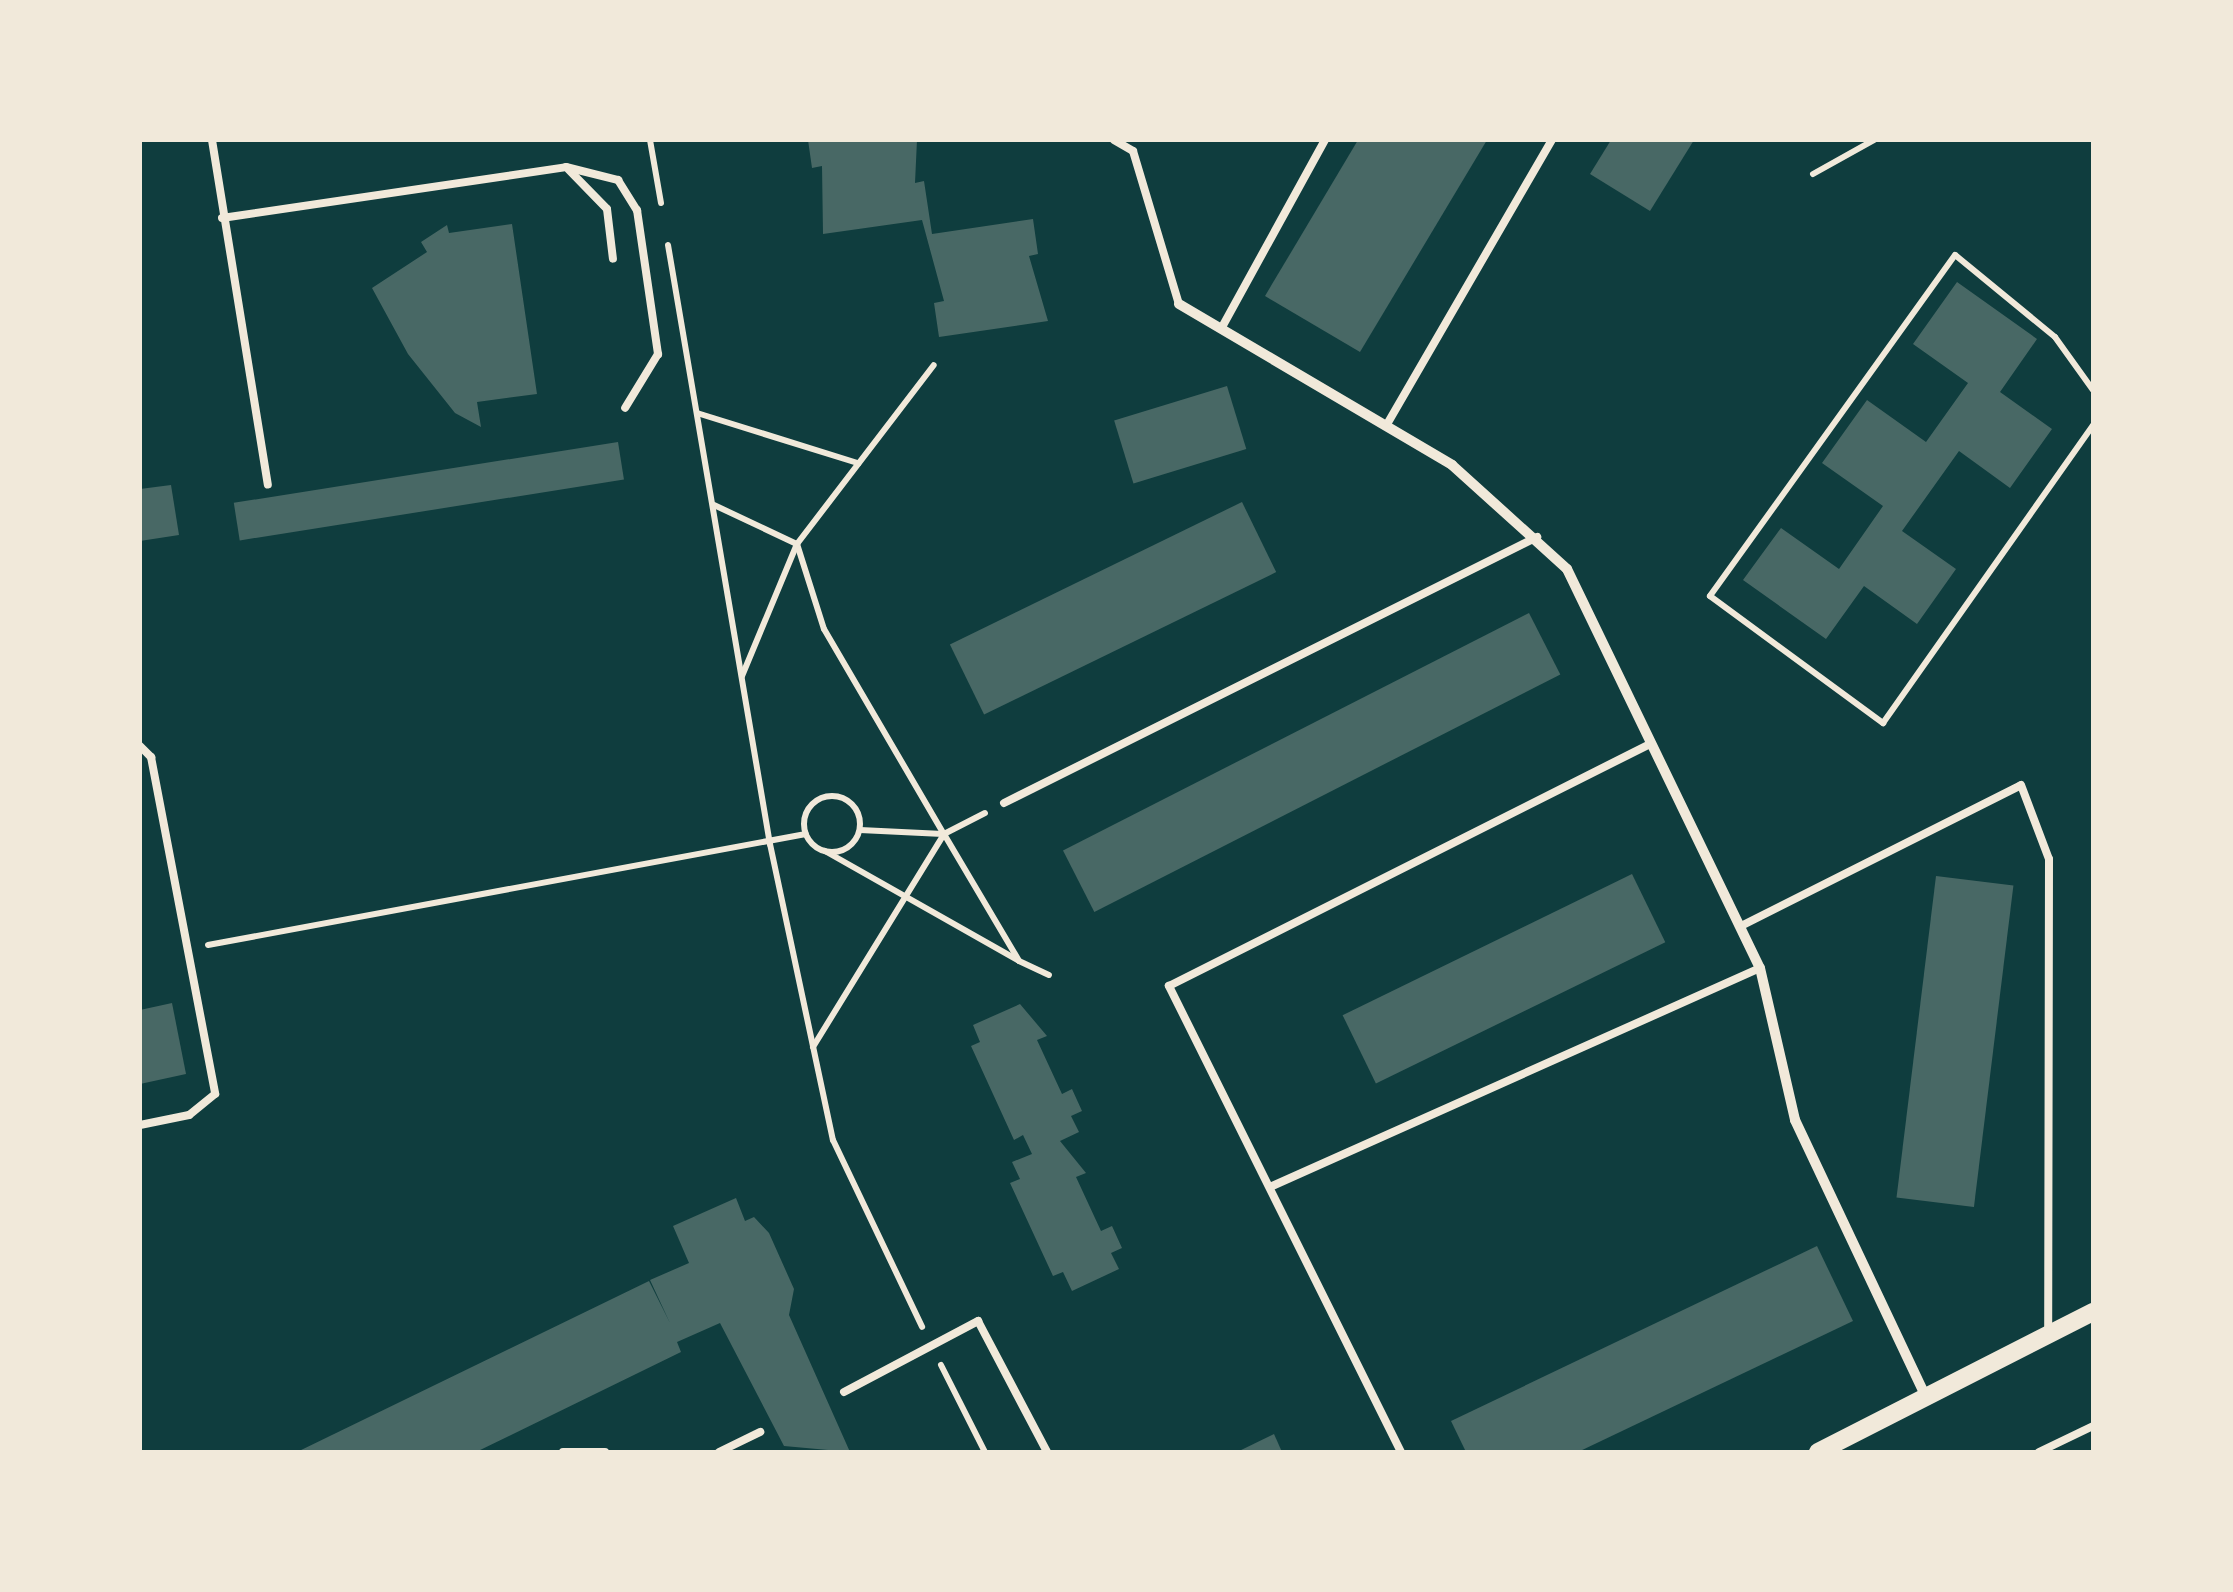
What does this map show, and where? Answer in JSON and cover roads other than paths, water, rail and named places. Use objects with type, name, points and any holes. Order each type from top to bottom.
[{"type":"street","points":[[1179,304],[1452,465],[1537,537],[1566,569],[1648,745],[1742,926],[1760,968],[1795,1120],[1926,1397]]},
{"type":"street","points":[[1818,1452],[2093,1312]]},
{"type":"lane","points":[[212,140],[268,484]]},
{"type":"lane","points":[[1114,140],[1134,151]]},
{"type":"lane","points":[[1131,140],[1179,304]]},
{"type":"lane","points":[[1221,329],[1325,140]]},
{"type":"lane","points":[[1386,426],[1552,140]]},
{"type":"lane","points":[[222,218],[566,167],[618,180],[637,210],[658,354],[625,408]]},
{"type":"lane","points":[[566,167],[607,209],[613,259]]},
{"type":"lane","points":[[1004,803],[1537,537]]},
{"type":"lane","points":[[1401,1452],[1169,986],[1648,745]]},
{"type":"lane","points":[[140,746],[151,756],[215,1094],[189,1115],[140,1124]]},
{"type":"lane","points":[[1742,926],[2020,785],[2049,858],[2048,1334]]},
{"type":"lane","points":[[1270,1187],[1760,968]]},
{"type":"lane","points":[[844,1392],[978,1320],[1047,1452]]},
{"type":"lane","points":[[2039,1452],[2093,1426]]},
{"type":"lane","points":[[719,1452],[760,1432]]},
{"type":"lane","points":[[562,1452],[605,1452]]}]
